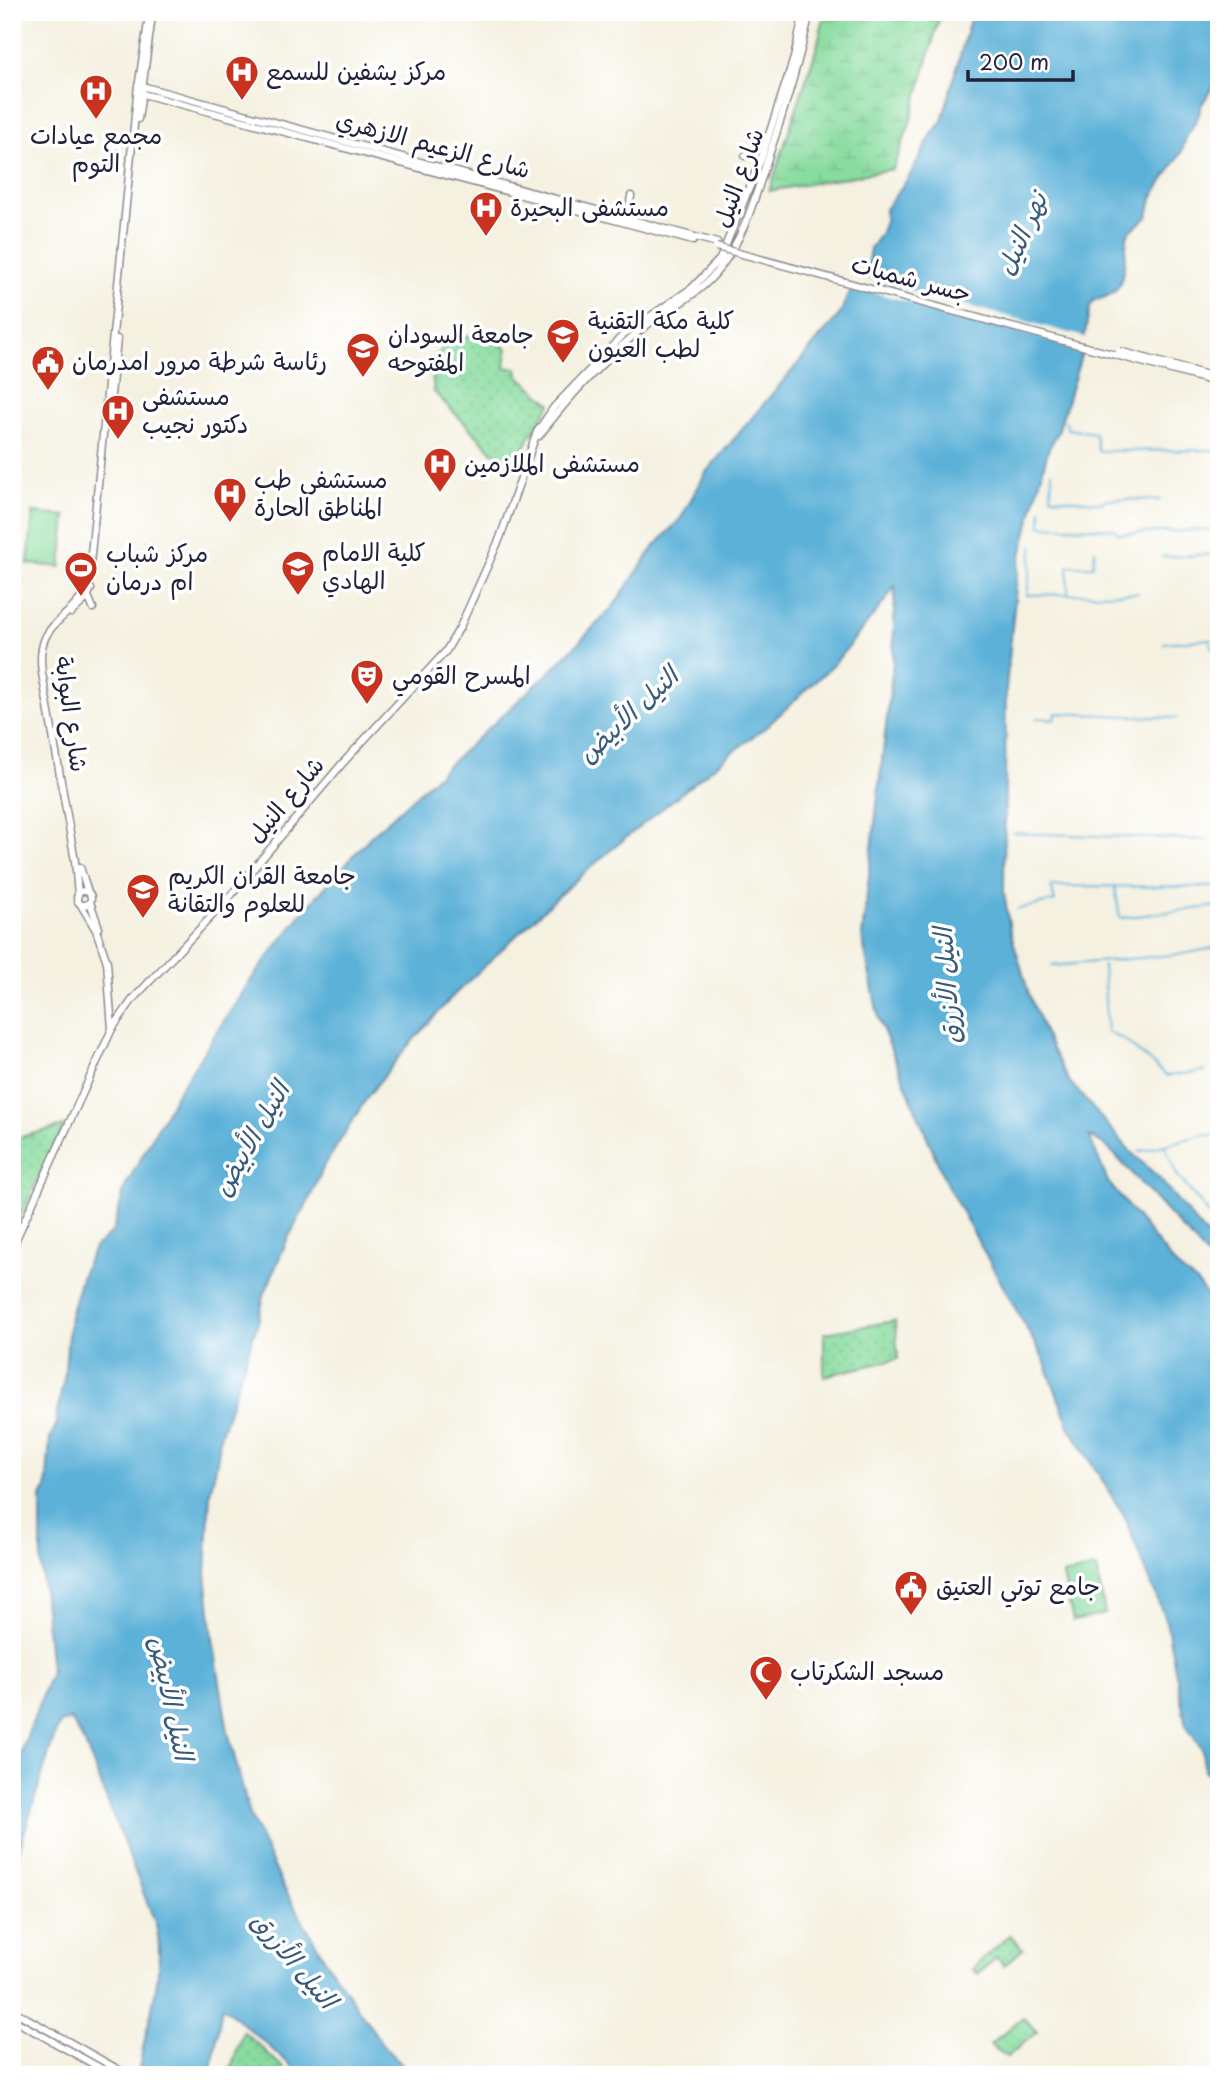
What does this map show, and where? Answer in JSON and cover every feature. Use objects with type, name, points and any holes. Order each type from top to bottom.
[{"type":"main road","points":[[93,608],[88,596],[93,577],[140,90],[151,12]]},
{"type":"main road","name":"شارع النيل","points":[[12,1248],[113,1027],[133,999],[227,900],[350,755],[446,650],[460,627],[500,538],[537,432],[554,407],[624,334],[692,288],[711,270],[731,236],[758,169],[794,58],[804,12]]},
{"type":"main road","name":"شارع النيل","points":[[534,443],[559,408],[611,355],[639,330],[699,290],[726,261],[752,208],[792,86],[810,12]]},
{"type":"main road","name":"شارع الزعيم الازهري","points":[[140,90],[225,107],[350,140],[498,186],[634,220],[716,245]]},
{"type":"main road","name":"شارع الزعيم الازهري","points":[[140,90],[716,245]]},
{"type":"main road","points":[[758,169],[753,158],[745,156],[769,133]]},
{"type":"main road","points":[[631,197],[629,209],[634,220]]},
{"type":"main road","name":"جسر شمبات","points":[[716,245],[1219,380]]},
{"type":"main road","name":"شارع البوابة","points":[[78,895],[75,862],[41,658],[46,634],[60,617],[79,601],[88,584],[110,388]]},
{"type":"main road","name":"شارع البوابة","points":[[88,596],[52,632],[44,660],[80,867],[88,892]]},
{"type":"main road","points":[[83,891],[90,895],[111,962],[113,1027],[107,962],[96,930],[77,899],[83,891]]},
{"type":"main road","points":[[81,905],[90,902]]},
{"type":"main road","points":[[12,2015],[113,2075]]},
{"type":"main road","points":[[12,2015],[120,2075]]},
{"type":"main road","points":[[12,2015],[128,2075]]},
{"type":"green space","points":[[825,12],[941,12],[910,123],[893,169],[769,191],[817,47]]},
{"type":"green space","points":[[477,334],[491,337],[507,349],[505,368],[517,368],[518,375],[551,404],[529,438],[516,470],[494,453],[434,392],[431,363],[436,356],[450,343]]},
{"type":"green space","points":[[33,513],[66,516],[61,567],[28,564]]},
{"type":"green space","points":[[64,1126],[12,1233],[12,1139]]},
{"type":"green space","points":[[895,1321],[898,1359],[824,1376],[824,1333]]},
{"type":"green space","points":[[1096,1568],[1105,1614],[1073,1621],[1063,1575]]},
{"type":"green space","points":[[1010,1935],[1023,1949],[1004,1966],[997,1957],[978,1974],[972,1969]]},
{"type":"green space","points":[[1023,2017],[1037,2032],[1007,2057],[990,2045]]},
{"type":"green space","points":[[243,2031],[291,2075],[229,2075]]},
{"type":"water","points":[[972,12],[1219,12],[1219,77],[1201,106],[1181,153],[1152,198],[1148,216],[1128,233],[1123,275],[1119,284],[1114,291],[1106,297],[1094,300],[1090,306],[1081,356],[1058,432],[1048,450],[1018,567],[1006,689],[1004,892],[1010,930],[1029,994],[1047,1039],[1068,1080],[1132,1153],[1158,1177],[1219,1251],[1219,1269],[1115,1155],[1104,1144],[1089,1136],[1108,1182],[1177,1267],[1195,1281],[1219,1310],[1219,1783],[1204,1770],[1202,1749],[1186,1726],[1166,1621],[1124,1516],[1069,1426],[1044,1360],[946,1183],[879,1020],[862,937],[893,664],[895,586],[834,664],[766,727],[606,854],[453,996],[368,1096],[323,1168],[287,1240],[264,1295],[259,1319],[220,1437],[210,1493],[206,1574],[228,1732],[250,1816],[283,1886],[327,1963],[385,2048],[413,2075],[302,2075],[222,2006],[211,2075],[138,2075],[157,1981],[159,1943],[156,1925],[85,1744],[71,1720],[61,1723],[56,1731],[12,1872],[12,1778],[51,1671],[41,1566],[41,1497],[46,1490],[50,1438],[58,1421],[56,1417],[64,1379],[70,1316],[82,1274],[94,1248],[113,1231],[125,1187],[175,1096],[250,981],[303,912],[370,837],[554,668],[612,608],[655,546],[681,518],[706,472],[840,314],[847,297],[867,268],[870,248],[880,235],[885,221],[885,209],[909,177],[942,121]]},
{"type":"pier","points":[[857,276],[1088,338],[1086,350],[850,286]]},
{"type":"waterway","points":[[1066,421],[1067,429],[1095,433],[1098,451],[1219,450]]},
{"type":"waterway","points":[[1052,472],[1051,496],[1058,498],[1102,503],[1106,499],[1160,500]]},
{"type":"waterway","points":[[1041,510],[1041,526],[1114,529],[1118,534],[1219,529]]},
{"type":"waterway","points":[[1033,545],[1027,595],[1138,593]]},
{"type":"waterway","points":[[1068,594],[1068,566],[1093,566],[1095,550]]},
{"type":"waterway","points":[[1161,557],[1219,554]]},
{"type":"waterway","points":[[1164,643],[1210,639],[1212,648],[1219,647]]},
{"type":"waterway","points":[[1036,718],[1055,719],[1056,713],[1177,718]]},
{"type":"waterway","points":[[1012,833],[1209,840]]},
{"type":"waterway","points":[[1018,909],[1055,901],[1051,886],[1219,887]]},
{"type":"waterway","points":[[1115,888],[1120,918],[1219,906]]},
{"type":"waterway","points":[[1052,966],[1183,954],[1219,947]]},
{"type":"waterway","points":[[1103,966],[1107,1032],[1124,1040],[1167,1076],[1206,1071]]},
{"type":"waterway","points":[[1139,1152],[1205,1134],[1219,1136]]},
{"type":"waterway","points":[[1165,1146],[1177,1175],[1219,1226]]},
{"type":"place","name":"مركز يشفين للسمع","points":[[242,102]]},
{"type":"place","name":"مجمع عيادات التوم","points":[[96,121]]},
{"type":"place","name":"مستشفى البحيرة","points":[[486,238]]},
{"type":"place","name":"كلية مكة التقنية لطب العيون","points":[[563,365]]},
{"type":"place","name":"جامعة السودان المفتوحه","points":[[363,379]]},
{"type":"place","name":"رئاسة شرطة مرور امدرمان","points":[[48,392]]},
{"type":"place","name":"مستشفى دكتور نجيب","points":[[118,441]]},
{"type":"place","name":"مستشفى الملازمين","points":[[440,494]]},
{"type":"place","name":"مستشفى طب المناطق الحارة","points":[[230,524]]},
{"type":"place","name":"كلية الامام الهادي","points":[[298,597]]},
{"type":"place","name":"مركز شباب ام درمان","points":[[81,598]]},
{"type":"place","name":"المسرح القومي","points":[[367,706]]},
{"type":"place","name":"جامعة القران الكريم للعلوم والتقانة","points":[[143,920]]},
{"type":"place","name":"جامع توتي العتيق","points":[[911,1617]]},
{"type":"place","name":"مسجد الشكرتاب","points":[[766,1702]]},
{"type":"water label","name":"نهر النيل","points":[[1022,234]]},
{"type":"water label","name":"النيل الأبيض","points":[[628,715]]},
{"type":"water label","name":"النيل الأزرق","points":[[947,986]]},
{"type":"water label","name":"النيل الأبيض","points":[[251,1139]]},
{"type":"water label","name":"النيل الأبيض","points":[[171,1698]]},
{"type":"water label","name":"النيل الأزرق","points":[[294,1960]]}]
